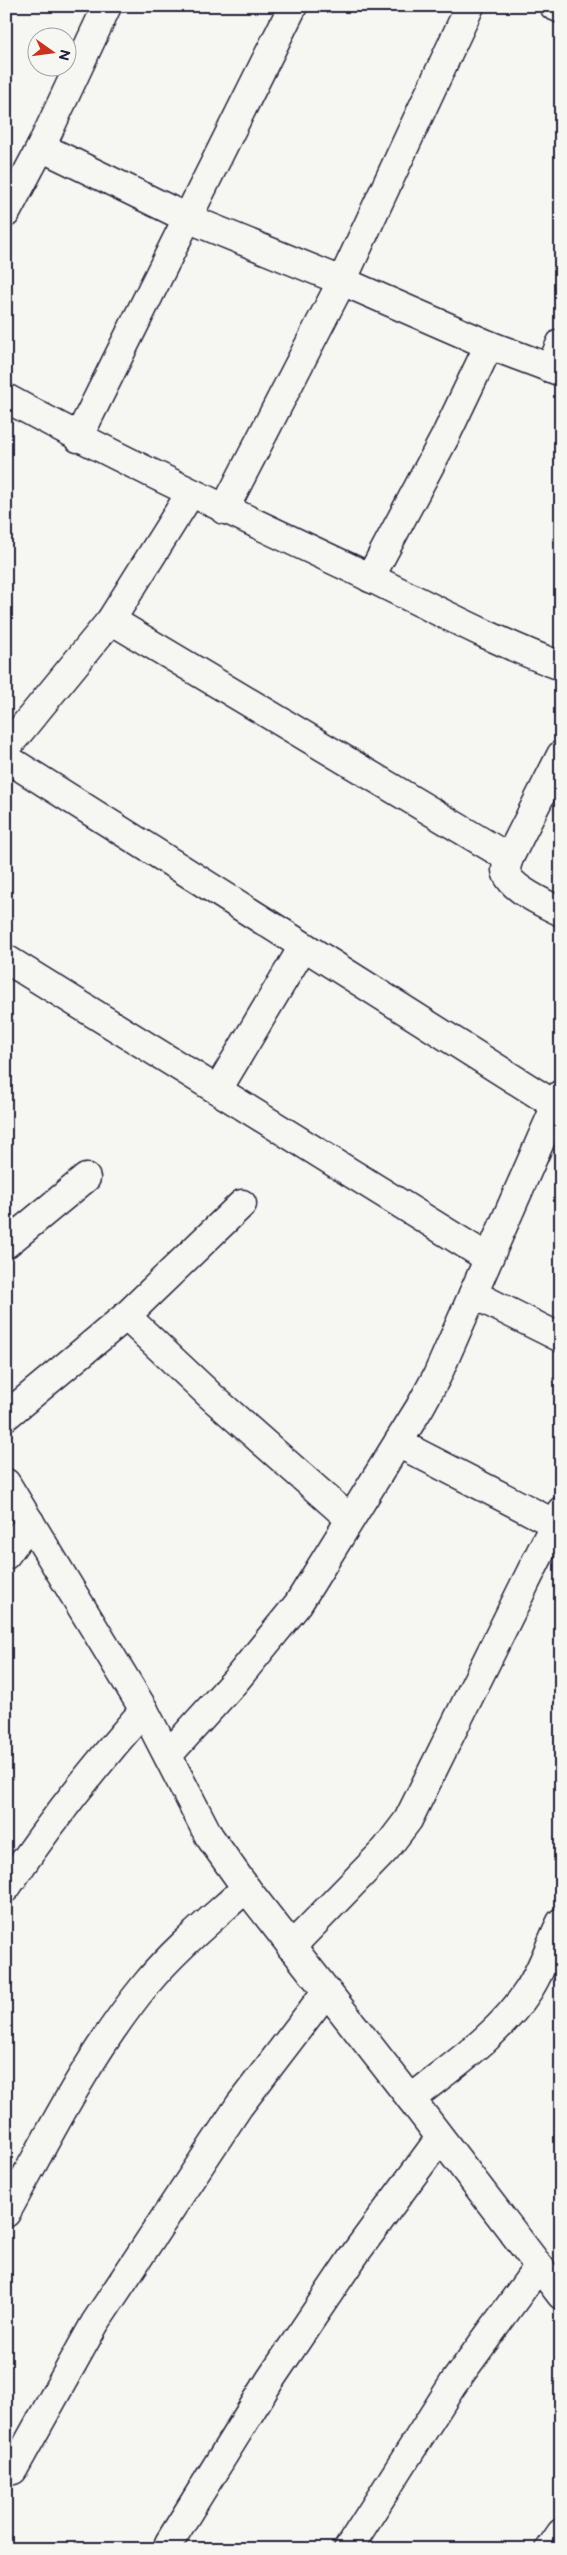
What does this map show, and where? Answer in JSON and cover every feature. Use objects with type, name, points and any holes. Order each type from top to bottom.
[{"type":"street","points":[[6,213],[41,147],[107,6]]},
{"type":"street","points":[[78,438],[294,6]]},
{"type":"street","points":[[224,510],[342,281],[470,6]]},
{"type":"street","points":[[554,6],[561,9]]},
{"type":"street","points":[[41,147],[187,218],[342,281],[489,345],[555,370],[561,343]]},
{"type":"street","points":[[370,578],[445,437],[489,345]]},
{"type":"street","points":[[6,398],[78,438],[190,494],[370,578],[474,630],[561,666]]},
{"type":"street","points":[[6,748],[111,620],[190,494]]},
{"type":"street","points":[[111,620],[509,858]]},
{"type":"street","points":[[561,755],[509,858],[506,870],[510,881],[523,891],[561,912]]},
{"type":"street","points":[[6,758],[303,947],[558,1099],[437,1376],[398,1443],[298,1604],[236,1680],[168,1755]]},
{"type":"street","points":[[218,1089],[303,947]]},
{"type":"street","points":[[6,959],[488,1258]]},
{"type":"street","points":[[6,1244],[86,1178]]},
{"type":"street","points":[[6,1416],[126,1316],[242,1204]]},
{"type":"street","points":[[472,1294],[561,1338]]},
{"type":"street","points":[[126,1316],[213,1398],[350,1520]]},
{"type":"street","points":[[291,1947],[386,1849],[408,1820],[559,1521],[398,1443]]},
{"type":"street","points":[[6,1483],[144,1710],[209,1836],[291,1947],[411,2099],[561,2295]]},
{"type":"street","points":[[6,1555],[30,1522]]},
{"type":"street","points":[[6,1888],[34,1846],[100,1760],[144,1710]]},
{"type":"street","points":[[6,2213],[70,2098],[125,2012],[148,1982],[190,1939],[246,1888]]},
{"type":"street","points":[[411,2099],[487,2038],[510,2015],[530,1989],[561,1922]]},
{"type":"street","points":[[13,2470],[95,2323],[240,2106],[326,1992]]},
{"type":"street","points":[[169,2543],[276,2372],[358,2250],[440,2138]]},
{"type":"street","points":[[348,2549],[453,2384],[539,2266]]},
{"type":"street","points":[[550,2549],[561,2533]]}]
